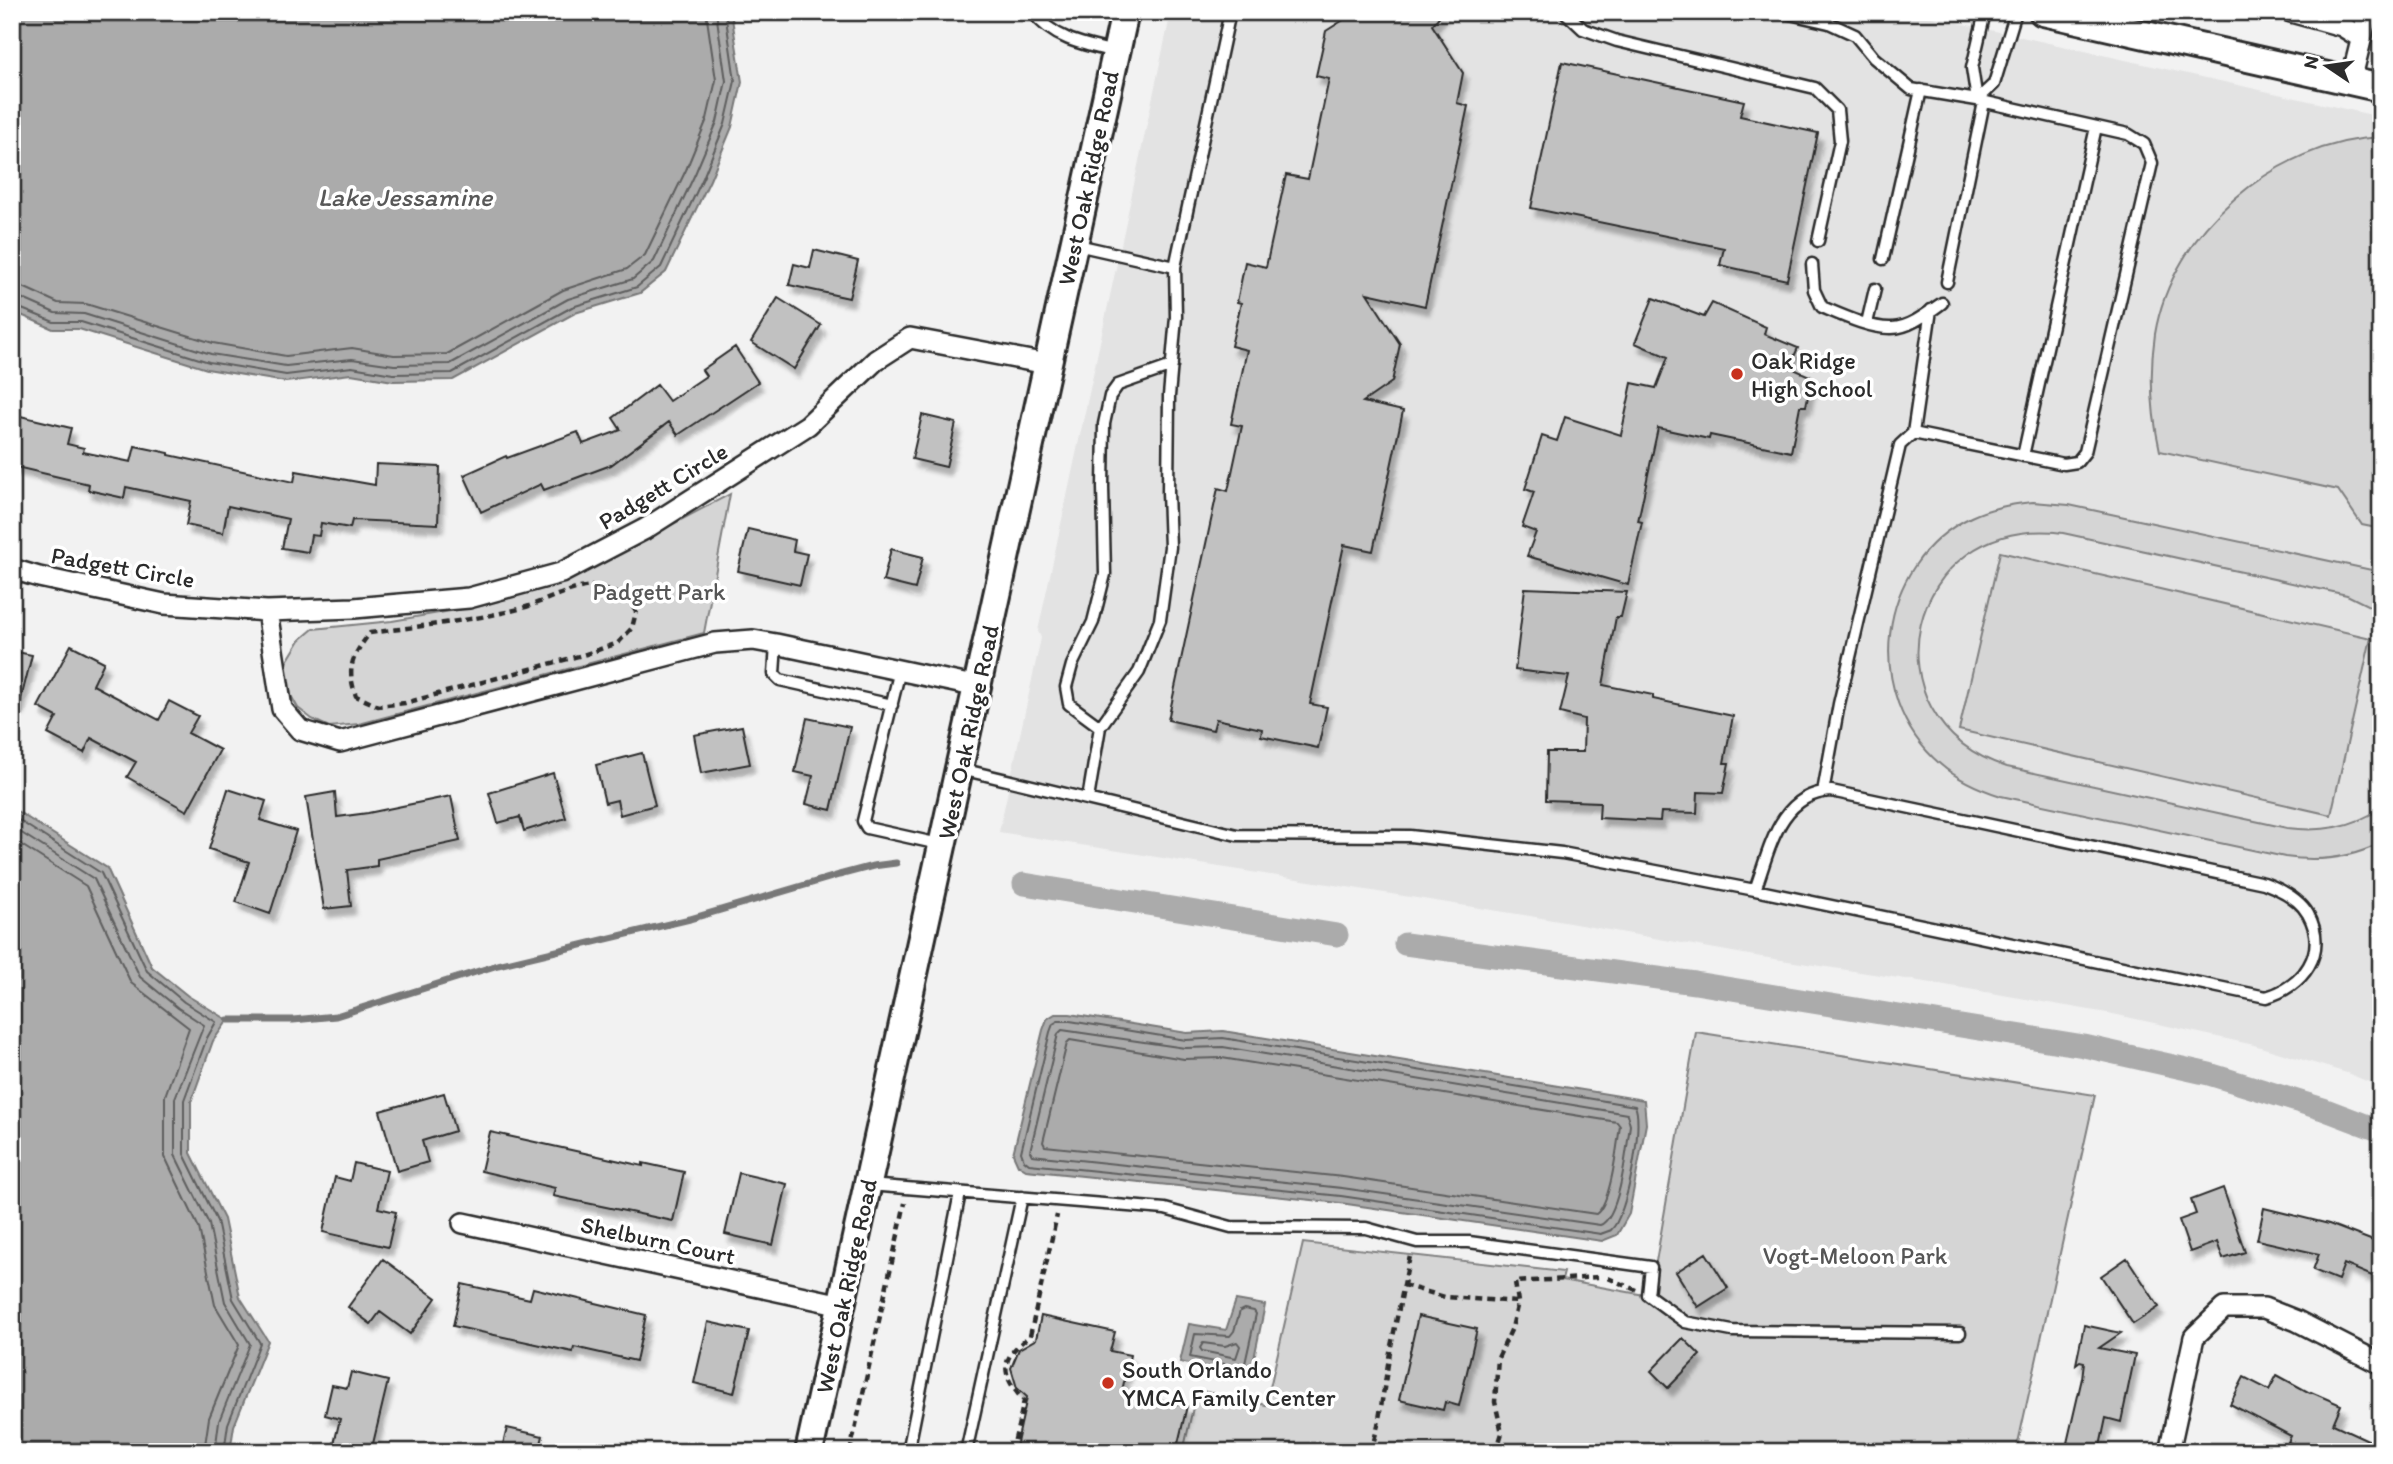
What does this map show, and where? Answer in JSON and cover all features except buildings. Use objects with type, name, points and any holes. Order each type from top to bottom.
[{"type":"main road","name":"West Oak Ridge Road","points":[[809,1452],[1125,12]]},
{"type":"main road","points":[[2043,12],[2381,88]]},
{"type":"street","points":[[2291,12],[2342,26],[2361,38]]},
{"type":"street","points":[[2351,81],[2368,12]]},
{"type":"street","name":"Padgett Circle","points":[[12,569],[164,604],[267,611],[354,608],[469,598],[561,573],[645,529],[808,425],[876,360],[910,338],[1047,364]]},
{"type":"street","points":[[267,611],[282,709],[300,730],[340,742],[715,643],[753,640],[978,687]]},
{"type":"street","name":"Shelburn Court","points":[[463,1223],[842,1305]]},
{"type":"street","points":[[2169,1452],[2194,1337],[2224,1308],[2264,1308],[2297,1321],[2381,1364]]},
{"type":"lane","points":[[1032,12],[1038,20],[1068,40],[1116,52]]},
{"type":"lane","points":[[1088,799],[1100,727],[1139,672],[1160,620],[1170,547],[1168,492],[1176,317],[1175,267],[1230,12]]},
{"type":"lane","points":[[1565,12],[1583,29],[1617,41],[1815,88],[1837,110],[1840,141],[1818,241]]},
{"type":"lane","points":[[1781,12],[1829,23],[1855,35],[1874,58],[1912,89],[1980,101],[2128,134],[2144,144],[2152,163],[2085,452],[2077,462],[2064,464],[1913,433]]},
{"type":"lane","points":[[1947,282],[1980,101],[1972,68],[1985,12]]},
{"type":"lane","points":[[1980,101],[1994,84],[2016,12]]},
{"type":"lane","points":[[1883,259],[1920,90]]},
{"type":"lane","points":[[2023,456],[2096,127]]},
{"type":"lane","points":[[1074,244],[1175,267]]},
{"type":"lane","points":[[1812,264],[1814,290],[1822,307],[1867,323],[1893,329],[1917,320],[1941,303]]},
{"type":"lane","points":[[1867,323],[1875,289]]},
{"type":"lane","points":[[1823,792],[1839,705],[1900,445],[1913,433],[1931,310]]},
{"type":"lane","points":[[1100,727],[1069,704],[1066,687],[1072,665],[1093,622],[1105,574],[1102,486],[1104,424],[1110,396],[1118,385],[1172,366]]},
{"type":"lane","points":[[776,644],[774,674],[780,680],[892,705]]},
{"type":"lane","points":[[900,670],[863,821],[867,828],[943,845]]},
{"type":"lane","points":[[960,769],[1237,835],[1410,836],[1562,853],[1755,890],[2257,996],[2266,997],[2292,986],[2303,976],[2311,961],[2314,945],[2308,914],[2281,889],[2264,883],[1831,791],[1816,792],[1800,800],[1785,815],[1755,890]]},
{"type":"lane","points":[[868,1185],[1165,1209],[1231,1227],[1366,1228],[1416,1242],[1469,1242],[1651,1267],[1648,1295],[1685,1322],[1732,1331],[1960,1333]]},
{"type":"lane","points":[[908,1452],[960,1192]]},
{"type":"lane","points":[[966,1452],[1022,1198]]},
{"type":"path","points":[[591,586],[616,592],[629,599],[636,612],[632,628],[618,643],[405,703],[378,706],[356,696],[351,679],[352,663],[359,647],[370,633],[475,619],[521,608],[576,588],[591,586]]},
{"type":"path","points":[[850,1452],[908,1188]]},
{"type":"path","points":[[1012,1452],[1024,1401],[1007,1376],[1006,1361],[1015,1347],[1030,1336],[1060,1200]]},
{"type":"path","points":[[1371,1452],[1410,1255]]},
{"type":"path","points":[[1496,1452],[1502,1433],[1495,1402],[1498,1358],[1512,1328],[1518,1302],[1515,1282],[1605,1276],[1648,1295]]},
{"type":"path","points":[[1404,1286],[1445,1297],[1518,1302]]},
{"type":"path","points":[[1184,1450],[1194,1452]]},
{"type":"shaded area","name":"Oak Ridge High School","points":[[1171,12],[1909,12],[2381,117],[2381,1087],[2347,1073],[2254,1045],[2113,1014],[1755,956],[1530,916],[999,832],[1041,638],[1038,631]]},
{"type":"green space","points":[[2381,137],[2381,529],[2362,525],[2338,490],[2160,451],[2153,407],[2152,378],[2155,334],[2165,296],[2183,260],[2207,227],[2235,198],[2268,174],[2304,155],[2342,142]]},
{"type":"green space","name":"Padgett Park","points":[[730,494],[704,633],[359,724],[329,727],[298,708],[289,692],[286,663],[300,640],[313,629],[392,621],[480,606],[567,580]]},
{"type":"green space","points":[[2033,502],[2069,505],[2381,572],[2381,612],[2347,595],[2063,533],[2009,535],[1967,555],[1937,586],[1921,625],[1918,667],[1932,708],[1961,743],[2007,767],[2287,828],[2336,827],[2359,820],[2381,808],[2381,843],[2334,858],[2285,857],[2001,796],[1969,783],[1940,764],[1915,736],[1898,703],[1890,668],[1890,632],[1899,597],[1915,565],[1939,538],[1978,514]]},
{"type":"green space","points":[[2000,552],[2371,638],[2331,815],[1959,730]]},
{"type":"green space","name":"Vogt-Meloon Park","points":[[1696,1032],[2095,1095],[2016,1452],[1183,1452],[1197,1390],[1266,1405],[1303,1243],[1564,1272],[1562,1280],[1650,1296]]},
{"type":"water","name":"Lake Jessamine","points":[[12,12],[731,12],[742,82],[732,127],[666,272],[640,293],[575,313],[453,380],[393,381],[351,374],[286,382],[207,369],[79,329],[53,329],[12,311]]},
{"type":"water","points":[[12,808],[107,868],[152,967],[188,996],[228,1020],[213,1041],[191,1102],[191,1153],[224,1219],[240,1297],[268,1341],[234,1426],[230,1452],[12,1452]]},
{"type":"water","points":[[1055,1014],[1070,1014],[1187,1033],[1223,1031],[1644,1100],[1646,1124],[1629,1214],[1617,1235],[1602,1241],[1340,1203],[1026,1170],[1018,1165],[1013,1154],[1043,1030],[1047,1019]]},
{"type":"water","points":[[1236,1300],[1265,1305],[1250,1378],[1180,1362],[1189,1324],[1226,1330]]},
{"type":"waterway","points":[[228,1020],[293,1020],[336,1016],[498,965],[690,919],[839,875],[896,863]]},
{"type":"waterway","points":[[1024,884],[1337,935]]},
{"type":"waterway","points":[[1405,944],[1695,983],[2084,1046],[2209,1074],[2323,1109],[2381,1131]]},
{"type":"place","name":"Oak Ridge High School","points":[[1737,374]]},
{"type":"place","name":"South Orlando YMCA Family Center","points":[[1108,1383]]}]
